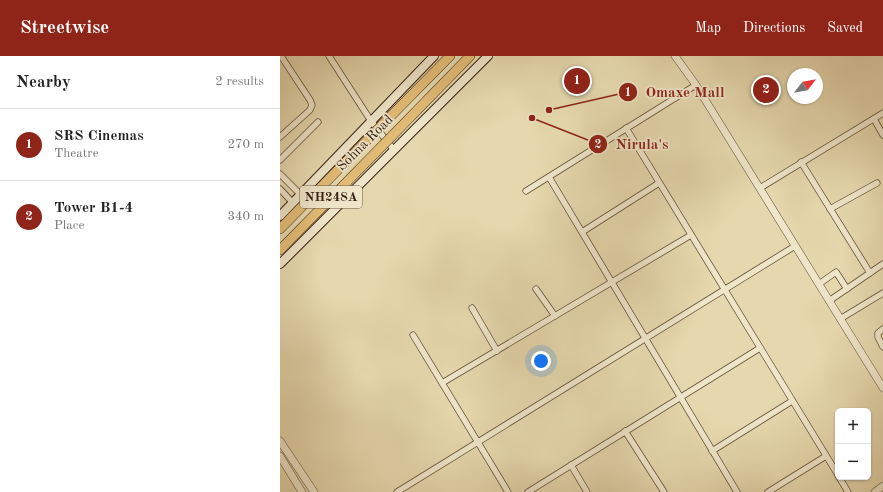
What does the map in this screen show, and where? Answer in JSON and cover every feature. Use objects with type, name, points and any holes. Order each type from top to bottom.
[{"type":"highway","name":"Sohna Road","points":[[280,229],[450,56]]},
{"type":"highway","name":"Sohna Road","points":[[280,250],[470,56]]},
{"type":"main road","points":[[280,216],[434,56]]},
{"type":"main road","points":[[280,264],[488,56]]},
{"type":"street","points":[[280,138],[310,110],[312,105],[310,100],[282,64],[281,56]]},
{"type":"street","points":[[329,56],[371,122],[394,150]]},
{"type":"street","points":[[675,56],[696,85],[883,388]]},
{"type":"street","points":[[526,191],[696,85]]},
{"type":"street","points":[[760,188],[883,113]]},
{"type":"street","points":[[874,119],[883,135]]},
{"type":"street","points":[[280,160],[318,122]]},
{"type":"street","points":[[626,128],[835,470]]},
{"type":"street","points":[[801,162],[870,273]]},
{"type":"street","points":[[280,174],[300,194]]},
{"type":"street","points":[[549,177],[737,492]]},
{"type":"street","points":[[582,232],[659,183]]},
{"type":"street","points":[[830,209],[877,183]]},
{"type":"street","points":[[280,189],[293,203]]},
{"type":"street","points":[[442,383],[691,235]]},
{"type":"street","points":[[397,492],[795,246]]},
{"type":"street","points":[[829,301],[883,264]]},
{"type":"street","points":[[819,284],[836,272],[847,289]]},
{"type":"street","points":[[536,289],[555,316]]},
{"type":"street","points":[[840,319],[883,293]]},
{"type":"street","points":[[472,308],[497,351]]},
{"type":"street","points":[[883,329],[878,333],[878,337],[883,347]]},
{"type":"street","points":[[413,335],[508,492]]},
{"type":"street","points":[[528,492],[760,348]]},
{"type":"street","points":[[712,450],[792,400]]},
{"type":"street","points":[[625,431],[664,492]]},
{"type":"street","points":[[280,441],[314,492]]},
{"type":"street","points":[[280,456],[302,492]]},
{"type":"street","points":[[768,492],[826,456]]},
{"type":"street","points":[[570,465],[587,492]]},
{"type":"street","points":[[841,480],[848,492]]},
{"type":"street","points":[[875,492],[883,486]]},
{"type":"place","name":"SRS Cinemas","points":[[577,81]]},
{"type":"place","name":"Tower B1-4","points":[[766,90]]},
{"type":"place","name":"Omaxe Mall","points":[[549,110]]},
{"type":"place","name":"Nirula's","points":[[532,118]]}]
